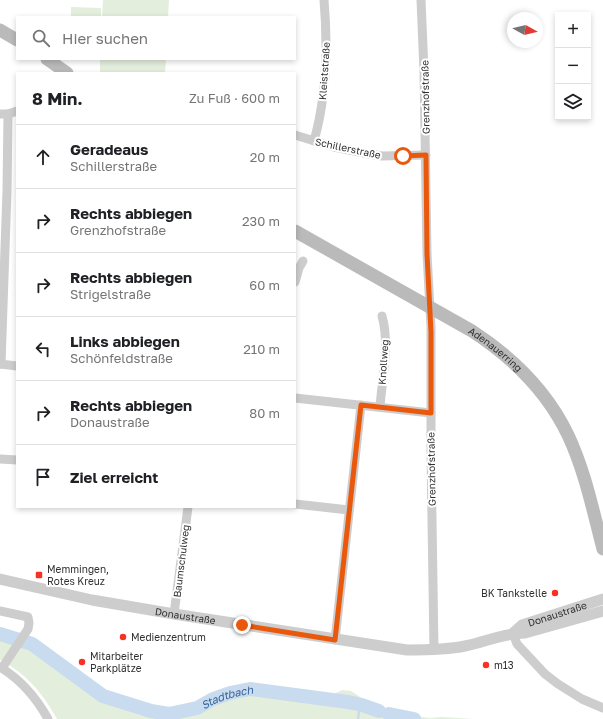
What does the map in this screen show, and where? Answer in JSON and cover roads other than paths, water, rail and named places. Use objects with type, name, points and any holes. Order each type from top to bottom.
[{"type":"main road","points":[[0,30],[16,39]]},
{"type":"main road","points":[[48,60],[66,72]]},
{"type":"main road","name":"Adenauerring","points":[[296,232],[489,342],[518,366],[546,400],[568,435],[577,459],[603,549]]},
{"type":"street","name":"Kleiststraße","points":[[314,141],[320,114],[326,59],[324,0]]},
{"type":"street","name":"Grenzhofstraße","points":[[421,0],[424,52],[427,254],[430,308],[434,650]]},
{"type":"street","points":[[16,111],[4,114],[7,191],[1,364],[16,366]]},
{"type":"street","name":"Schillerstraße","points":[[296,135],[369,154],[396,156],[426,155]]},
{"type":"street","points":[[7,191],[16,190]]},
{"type":"street","points":[[296,278],[303,261]]},
{"type":"street","name":"Knollweg","points":[[380,407],[386,338],[382,316]]},
{"type":"street","points":[[296,398],[431,413]]},
{"type":"street","points":[[335,640],[361,405]]},
{"type":"street","points":[[0,459],[16,460]]},
{"type":"street","points":[[296,504],[349,510]]},
{"type":"street","name":"Baumschulweg","points":[[174,614],[188,508]]},
{"type":"street","name":"Donaustraße","points":[[0,579],[92,600],[335,640],[407,650],[434,650],[467,646],[513,633],[525,633],[603,611]]},
{"type":"street","name":"Donaustraße","points":[[513,633],[522,625],[603,599]]},
{"type":"street","points":[[0,611],[28,617],[28,629],[1,668],[24,685],[37,700],[48,719]]},
{"type":"street","points":[[513,633],[517,644],[549,677],[582,699],[603,708]]},
{"type":"waterway","name":"Stadtbach","points":[[0,634],[32,644],[103,696],[151,711],[169,714],[197,708],[213,699],[230,693],[250,689],[348,702],[379,711]]},
{"type":"waterway","points":[[358,719],[360,704]]},
{"type":"waterway","name":"Stadtbach","points":[[389,714],[414,719]]},
{"type":"place","name":"Memmingen, Rotes Kreuz","points":[[39,575]]},
{"type":"place","name":"BK Tankstelle","points":[[555,593]]},
{"type":"place","name":"Medienzentrum","points":[[123,637]]},
{"type":"place","name":"Mitarbeiter Parkplätze","points":[[82,662]]},
{"type":"place","name":"m13","points":[[486,665]]}]
